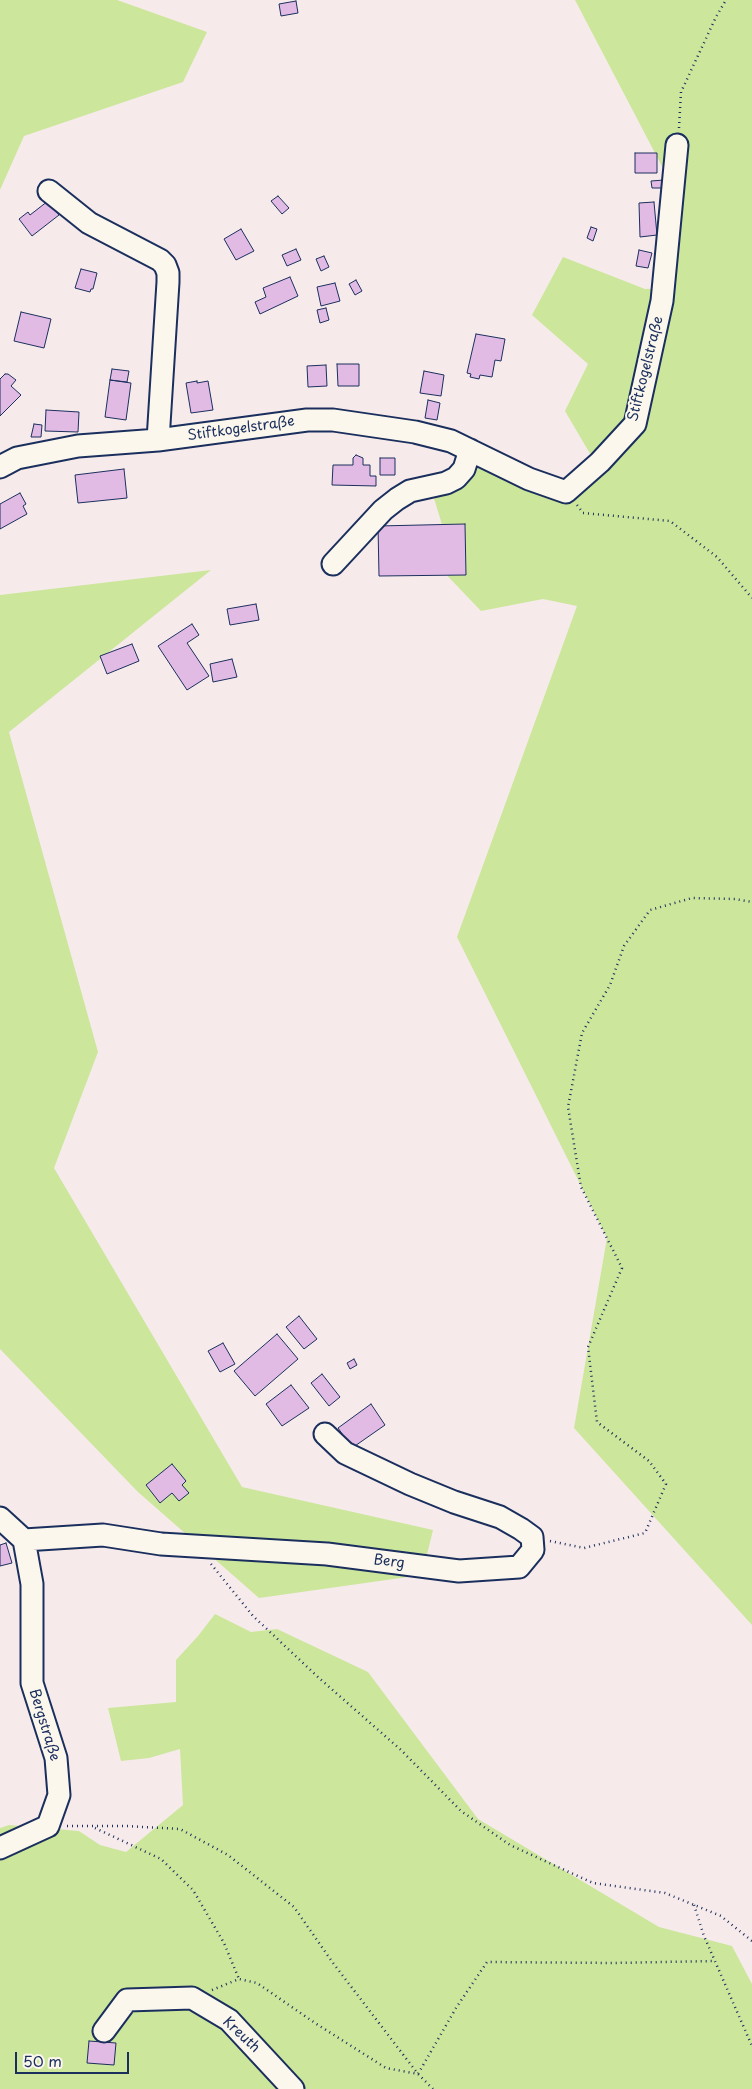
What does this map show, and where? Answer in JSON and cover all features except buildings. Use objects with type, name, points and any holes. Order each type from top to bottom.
[{"type":"street","name":"Stiftkogelstraße","points":[[0,467],[17,458],[78,446],[158,440],[307,420],[333,420],[415,432],[451,441],[529,480],[566,492],[600,462],[635,424],[662,301],[677,145]]},
{"type":"street","points":[[50,191],[88,223],[160,260],[165,265],[168,273],[168,282],[158,440]]},
{"type":"street","points":[[333,564],[383,510],[397,498],[410,491],[446,483],[456,478],[464,469],[470,450]]},
{"type":"street","points":[[325,1434],[345,1453],[454,1502],[500,1517],[532,1537]]},
{"type":"street","points":[[0,1518],[24,1540]]},
{"type":"street","name":"Berg","points":[[24,1540],[103,1535],[161,1544],[327,1554],[459,1571],[519,1567],[533,1550],[532,1537]]},
{"type":"street","name":"Bergstraße","points":[[24,1540],[32,1584],[32,1683],[56,1758],[59,1795],[48,1826]]},
{"type":"street","points":[[0,1848],[48,1826]]},
{"type":"street","points":[[104,2031],[127,2000],[192,1998]]},
{"type":"street","name":"Kreuth","points":[[192,1998],[229,2020],[293,2089]]},
{"type":"path","points":[[677,145],[681,92],[716,17],[726,0]]},
{"type":"path","points":[[566,492],[583,513],[670,521],[717,557],[752,598]]},
{"type":"path","points":[[532,1537],[584,1548],[645,1533],[666,1484],[649,1461],[597,1422],[588,1347],[622,1268],[581,1187],[568,1107],[582,1033],[610,985],[624,946],[650,910],[692,898],[735,899],[752,902]]},
{"type":"path","points":[[196,1546],[253,1616],[319,1678],[401,1750],[461,1811],[510,1845],[593,1883],[665,1893],[721,1916],[752,1941]]},
{"type":"path","points":[[48,1826],[126,1826],[180,1829],[228,1855],[294,1907],[333,1963],[418,2074],[433,2089]]},
{"type":"path","points":[[93,1827],[161,1860],[193,1890],[224,1943],[240,1979]]},
{"type":"path","points":[[694,1905],[704,1936],[752,2046]]},
{"type":"path","points":[[418,2074],[456,2008],[487,1962],[613,1963],[715,1961]]},
{"type":"path","points":[[192,1998],[240,1979],[256,1983],[386,2068],[418,2074]]},
{"type":"green space","points":[[0,0],[117,0],[207,32],[183,82],[24,136],[0,190]]},
{"type":"green space","points":[[575,0],[752,0],[752,1625],[574,1428],[607,1238],[457,937],[577,606],[543,599],[481,611],[437,565],[444,531],[433,495],[474,457],[563,498],[599,469],[565,411],[588,364],[532,315],[563,257],[645,289],[672,288],[666,174]]},
{"type":"green space","points":[[211,570],[9,732],[98,1052],[54,1168],[242,1487],[433,1530],[422,1575],[259,1598],[138,1492],[0,1349],[0,595]]},
{"type":"green space","points":[[215,1614],[251,1632],[277,1629],[368,1672],[478,1819],[659,1927],[732,1946],[752,1984],[752,2089],[0,2089],[0,1828],[9,1825],[79,1831],[100,1845],[126,1852],[183,1805],[180,1749],[149,1758],[121,1761],[108,1708],[176,1702],[176,1660]]}]
